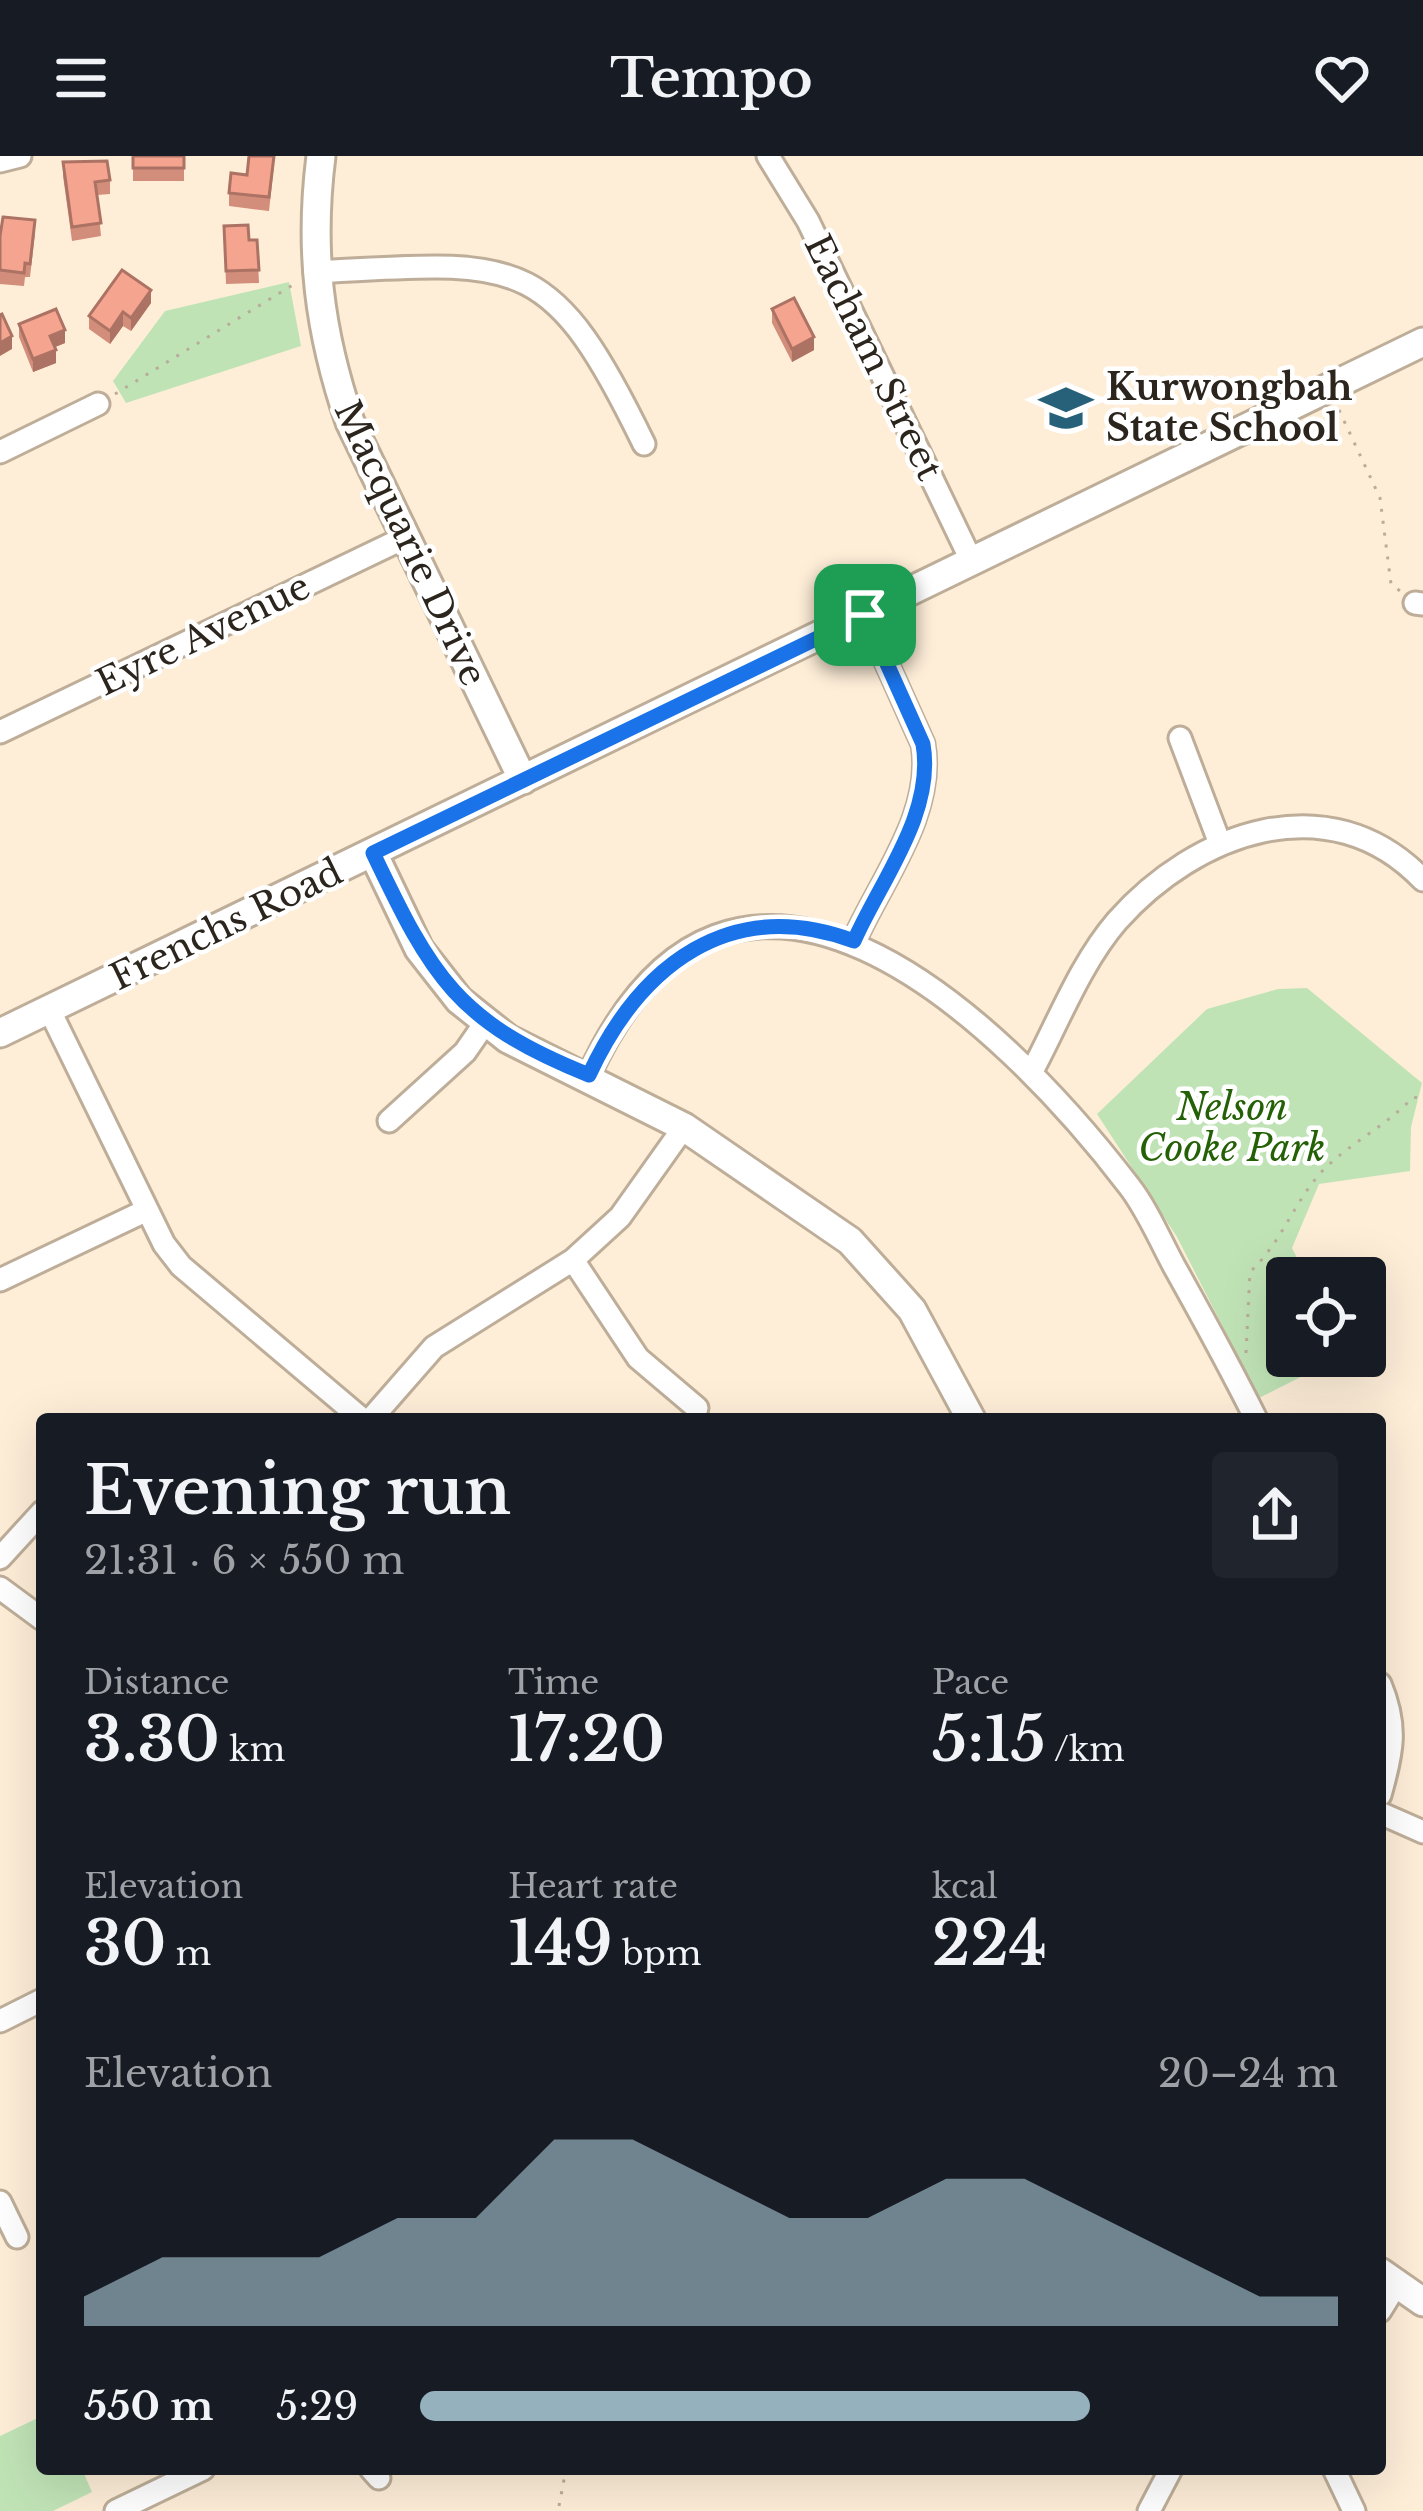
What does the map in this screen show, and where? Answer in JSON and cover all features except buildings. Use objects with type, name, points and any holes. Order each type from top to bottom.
[{"type":"street","points":[[0,161],[20,156]]},
{"type":"street","name":"Macquarie Drive","points":[[321,156],[315,272],[333,374],[523,780]]},
{"type":"street","name":"Eacham Street","points":[[768,156],[808,221],[972,562]]},
{"type":"street","points":[[315,272],[441,265],[486,268],[530,284],[565,308],[590,340],[644,444]]},
{"type":"street","name":"Frenchs Road","points":[[0,1033],[1423,342]]},
{"type":"street","points":[[0,452],[98,404]]},
{"type":"street","name":"Eyre Avenue","points":[[0,732],[406,537]]},
{"type":"street","points":[[854,941],[915,818],[927,766],[923,744],[865,615]]},
{"type":"street","points":[[1180,738],[1220,841]]},
{"type":"street","points":[[1031,1073],[1091,958],[1116,922],[1151,888],[1220,841],[1261,830],[1334,831],[1390,853],[1423,880]]},
{"type":"street","points":[[373,853],[418,949],[485,1023],[684,1127],[812,1211],[885,1276],[934,1346],[968,1413]]},
{"type":"street","points":[[589,1075],[611,1030],[649,981],[697,946],[763,926],[813,929],[854,941],[974,1020],[1031,1073],[1132,1189],[1253,1413]]},
{"type":"street","points":[[49,1010],[146,1210],[181,1266],[359,1413]]},
{"type":"street","points":[[389,1121],[465,1052],[485,1023]]},
{"type":"street","points":[[372,1413],[434,1347],[573,1260],[620,1217],[684,1127]]},
{"type":"street","points":[[0,1280],[146,1210]]},
{"type":"street","points":[[573,1260],[638,1358],[697,1408]]},
{"type":"street","points":[[0,1558],[36,1519]]},
{"type":"street","points":[[0,1588],[36,1614]]},
{"type":"street","points":[[1386,1698],[1394,1716],[1395,1743],[1386,1775]]},
{"type":"street","points":[[1386,1816],[1423,1832]]},
{"type":"street","points":[[0,2021],[36,2003]]},
{"type":"street","points":[[0,2202],[16,2237]]},
{"type":"street","points":[[1388,2278],[1423,2302]]},
{"type":"street","points":[[119,2510],[156,2502],[194,2475]]},
{"type":"street","points":[[1149,2511],[1168,2475]]},
{"type":"street","points":[[1337,2475],[1354,2511]]},
{"type":"path","points":[[98,404],[315,272]]},
{"type":"path","points":[[1339,408],[1380,498],[1391,584],[1419,603]]},
{"type":"path","points":[[1235,1378],[1245,1373],[1250,1271],[1280,1243],[1318,1176],[1394,1118],[1413,1097],[1423,1099]]},
{"type":"path","points":[[559,2506],[565,2475]]},
{"type":"green space","points":[[289,282],[301,346],[126,403],[113,381],[165,311]]},
{"type":"green space","name":"Nelson Cooke Park","points":[[1307,988],[1422,1083],[1411,1127],[1410,1171],[1319,1184],[1292,1248],[1296,1257],[1266,1257],[1266,1377],[1300,1377],[1259,1398],[1177,1237],[1097,1114],[1207,1009],[1278,989]]},
{"type":"green space","points":[[36,2419],[36,2475],[85,2475],[92,2492],[53,2511],[0,2511],[0,2436]]},
{"type":"place","name":"Kurwongbah State School","points":[[1066,408]]},
{"type":"route","points":[[865,615],[923,744],[927,766],[915,818],[854,941],[798,926],[763,926],[697,946],[649,981],[611,1030],[589,1075],[508,1039],[459,1000],[418,949],[373,853],[865,615]]}]
